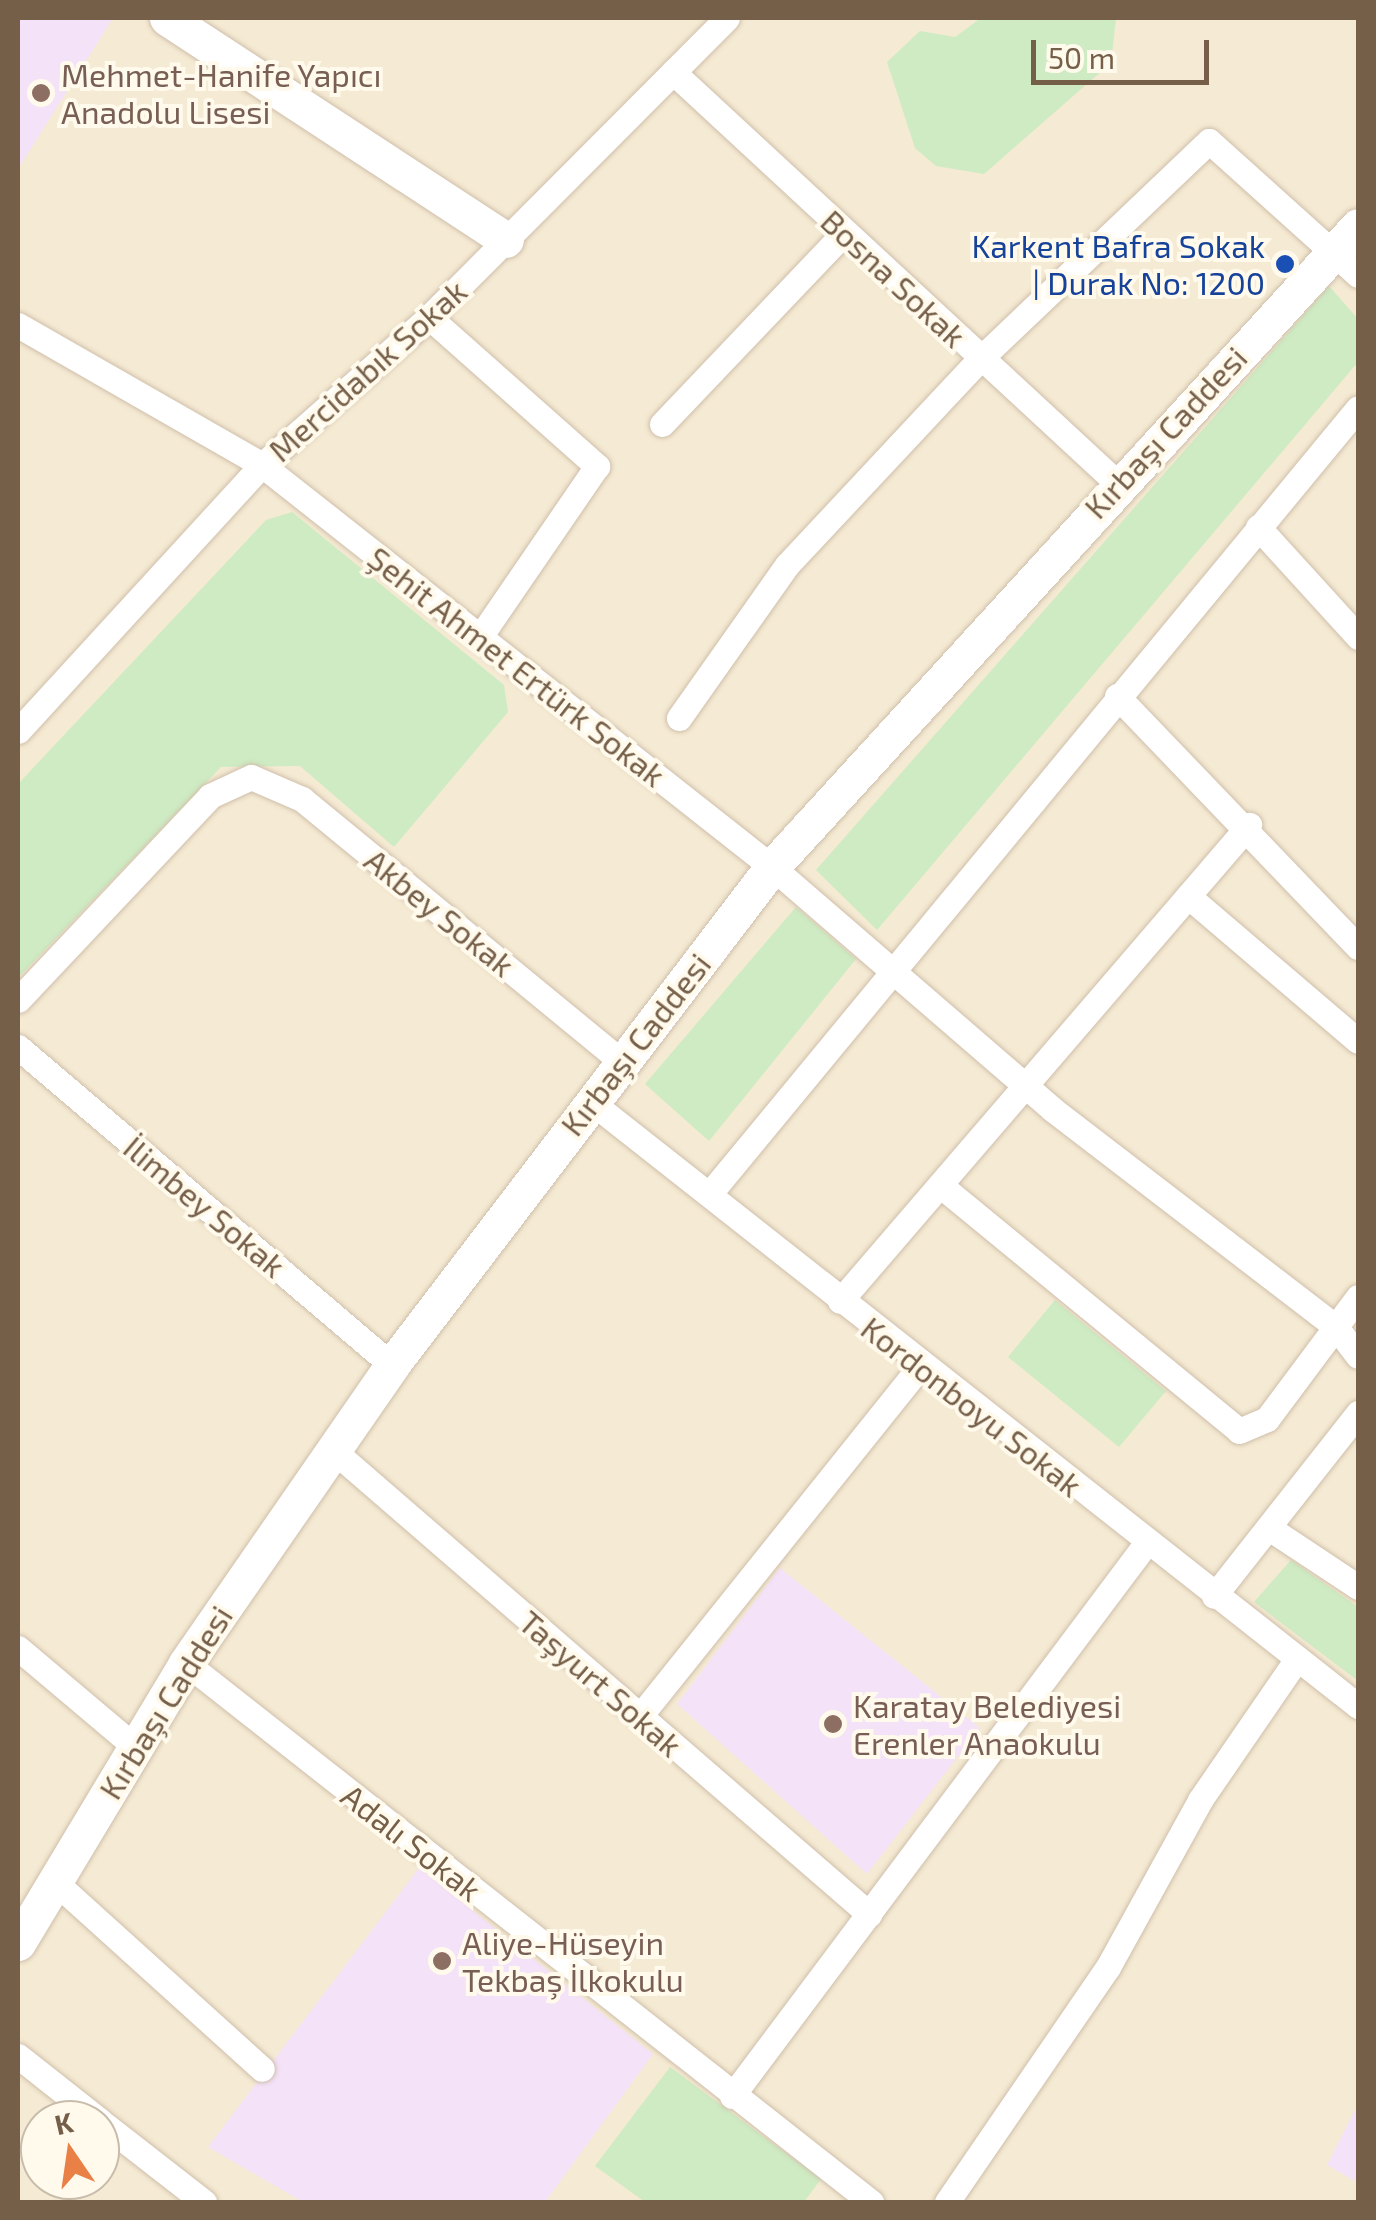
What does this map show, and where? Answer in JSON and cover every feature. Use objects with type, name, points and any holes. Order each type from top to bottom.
[{"type":"street","points":[[166,18],[506,240]]},
{"type":"street","name":"Mercidabık Sokak","points":[[18,730],[262,465],[429,317],[726,18]]},
{"type":"street","name":"Bosna Sokak","points":[[673,72],[1116,482]]},
{"type":"street","points":[[679,718],[787,565],[980,358],[1209,141],[1351,250]]},
{"type":"street","points":[[662,424],[844,233]]},
{"type":"street","name":"Kırbaşı Caddesi","points":[[18,1943],[186,1662],[392,1365],[772,868],[1116,482],[1351,250]]},
{"type":"street","points":[[429,317],[597,466],[480,637]]},
{"type":"street","name":"Şehit Ahmet Ertürk Sokak","points":[[18,324],[262,465],[894,967],[1028,1084],[1336,1327],[1358,1356]]},
{"type":"street","points":[[712,1192],[1116,696],[1358,408]]},
{"type":"street","points":[[1258,527],[1358,637]]},
{"type":"street","points":[[1116,696],[1249,825],[1358,946]]},
{"type":"street","name":"Akbey Sokak","points":[[18,1000],[210,796],[251,777],[302,799],[621,1061]]},
{"type":"street","points":[[840,1301],[1249,825]]},
{"type":"street","points":[[1188,896],[1358,1040]]},
{"type":"street","name":"İlimbey Sokak","points":[[18,1047],[392,1365]]},
{"type":"street","name":"Kordonboyu Sokak","points":[[590,1102],[712,1192],[920,1367],[1358,1706]]},
{"type":"street","points":[[940,1185],[1239,1431],[1268,1419],[1358,1297]]},
{"type":"street","points":[[640,1716],[920,1367]]},
{"type":"street","points":[[1214,1596],[1358,1414]]},
{"type":"street","name":"Taşyurt Sokak","points":[[334,1451],[869,1914]]},
{"type":"street","points":[[1269,1528],[1358,1587]]},
{"type":"street","points":[[732,2096],[1147,1542]]},
{"type":"street","points":[[18,1648],[135,1747]]},
{"type":"street","points":[[947,2202],[1108,1967],[1200,1800],[1297,1659]]},
{"type":"street","name":"Adalı Sokak","points":[[186,1662],[863,2200]]},
{"type":"street","points":[[54,1881],[262,2069]]},
{"type":"street","points":[[18,2056],[73,2100]]},
{"type":"street","points":[[120,2137],[204,2202]]},
{"type":"shaded area","points":[[18,18],[1358,18],[1358,2202],[18,2202]]},
{"type":"shaded area","name":"Mehmet-Hanife Yapıcı Anadolu Lisesi","points":[[18,18],[113,18],[18,169]]},
{"type":"shaded area","name":"Karatay Belediyesi Erenler Anaokulu","points":[[780,1568],[980,1728],[867,1874],[677,1704]]},
{"type":"shaded area","name":"Aliye-Hüseyin Tekbaş İlkokulu","points":[[419,1868],[653,2054],[545,2202],[303,2202],[208,2147]]},
{"type":"shaded area","points":[[1358,2104],[1358,2183],[1327,2165]]},
{"type":"green space","points":[[981,18],[1116,18],[1111,63],[984,174],[936,166],[915,148],[887,62],[920,31],[955,37]]},
{"type":"green space","points":[[1329,286],[1358,319],[1358,362],[877,930],[816,870]]},
{"type":"green space","points":[[292,512],[504,685],[508,712],[394,847],[300,766],[221,767],[18,978],[18,784],[266,520]]},
{"type":"green space","points":[[796,907],[856,959],[709,1141],[645,1084]]},
{"type":"green space","points":[[1055,1300],[1166,1391],[1119,1447],[1008,1357]]},
{"type":"green space","points":[[1291,1560],[1358,1607],[1358,1681],[1254,1602]]},
{"type":"green space","points":[[670,2067],[821,2179],[804,2202],[645,2202],[595,2166]]},
{"type":"place","name":"Mehmet-Hanife Yapıcı Anadolu Lisesi","points":[[41,93]]},
{"type":"place","name":"Karkent Bafra Sokak | Durak No: 1200","points":[[1285,264]]},
{"type":"place","name":"Karatay Belediyesi Erenler Anaokulu","points":[[833,1724]]},
{"type":"place","name":"Aliye-Hüseyin Tekbaş İlkokulu","points":[[442,1961]]}]
